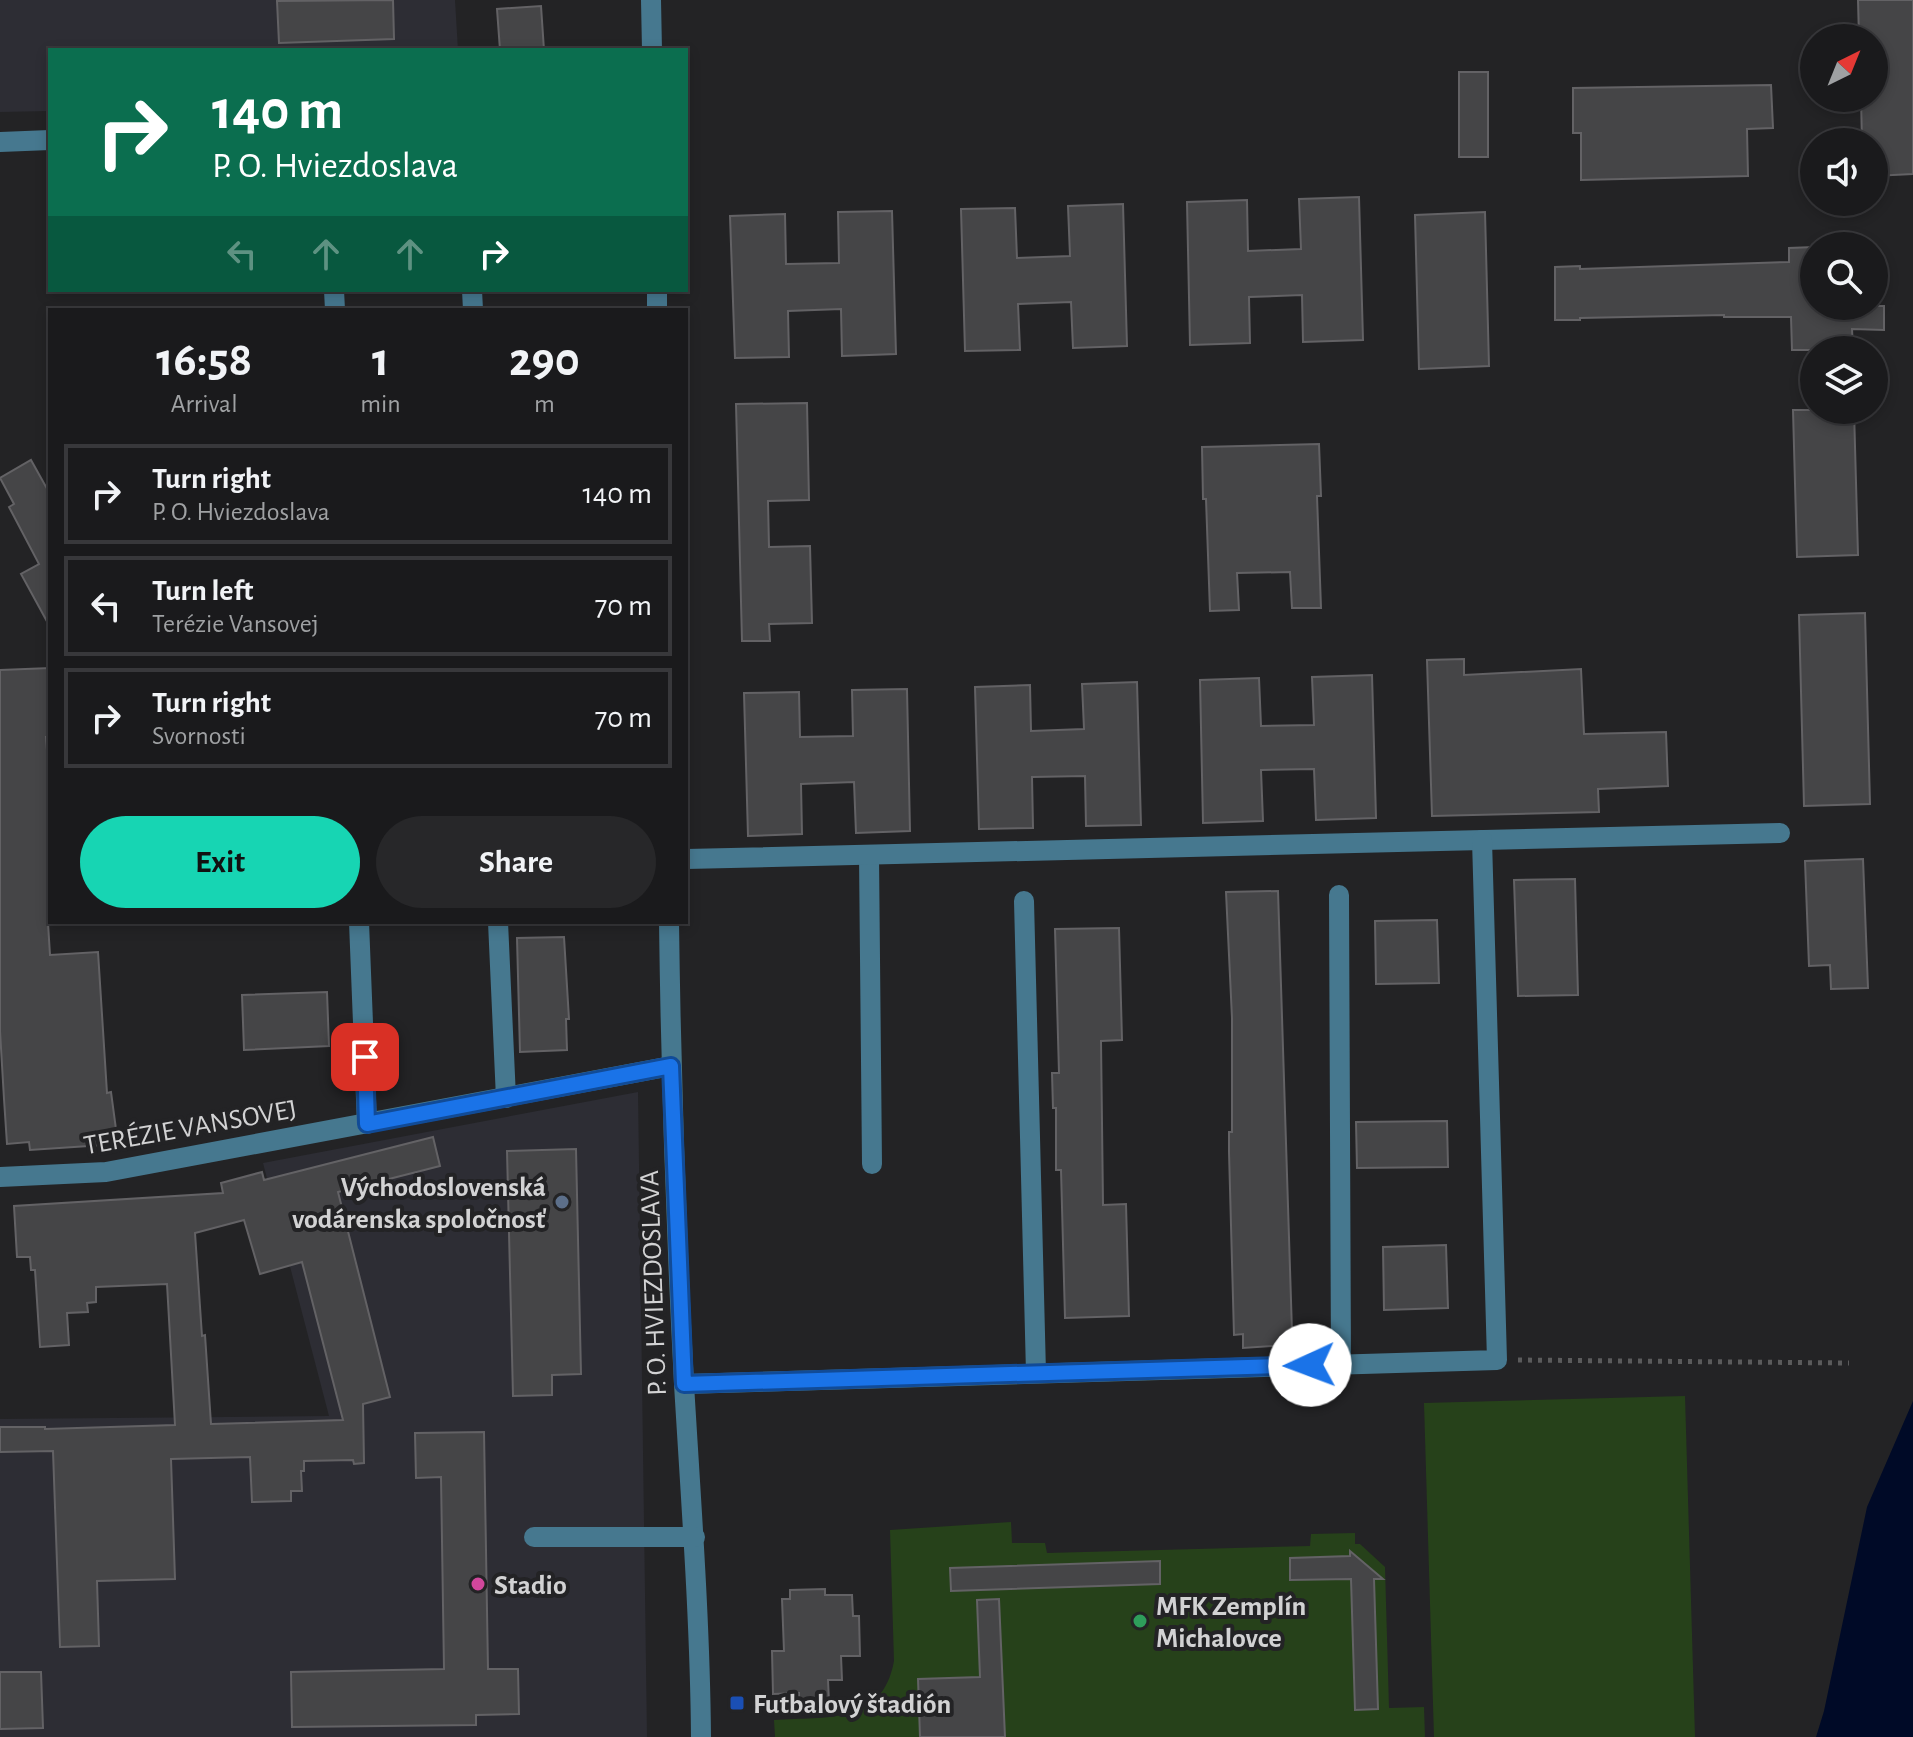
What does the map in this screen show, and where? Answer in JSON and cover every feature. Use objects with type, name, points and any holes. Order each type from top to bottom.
[{"type":"street","points":[[651,0],[652,48]]},
{"type":"street","points":[[0,142],[48,140]]},
{"type":"street","points":[[688,859],[1780,833]]},
{"type":"street","points":[[684,1384],[1497,1360],[1482,840]]},
{"type":"street","points":[[869,855],[872,1164]]},
{"type":"street","points":[[1339,895],[1341,1365]]},
{"type":"street","points":[[1024,901],[1036,1373]]},
{"type":"street","points":[[359,924],[367,1124]]},
{"type":"street","points":[[498,924],[506,1098]]},
{"type":"street","name":"P. O. HVIEZDOSLAVA","points":[[669,924],[671,1066],[684,1384],[695,1537],[701,1737]]},
{"type":"street","name":"TERÉZIE VANSOVEJ","points":[[0,1177],[106,1172],[671,1066]]},
{"type":"street","points":[[534,1537],[695,1537]]},
{"type":"path","points":[[1497,1360],[1849,1363]]},
{"type":"shaded area","points":[[0,0],[455,0],[458,48],[48,48],[48,111],[0,112]]},
{"type":"shaded area","points":[[638,1092],[647,1737],[0,1737],[0,1419],[329,1416],[263,1163]]},
{"type":"green space","points":[[1685,1396],[1695,1737],[1434,1737],[1424,1403]]},
{"type":"green space","name":"MFK Zemplín Michalovce","points":[[1011,1522],[1012,1543],[1045,1543],[1047,1553],[1310,1546],[1311,1534],[1355,1533],[1355,1544],[1360,1544],[1385,1567],[1389,1708],[1424,1707],[1425,1737],[775,1737],[774,1720],[832,1717],[849,1713],[865,1707],[878,1697],[888,1682],[894,1661],[890,1530]]},
{"type":"water","points":[[1913,1401],[1913,1737],[1816,1737],[1867,1507]]},
{"type":"building","points":[[393,0],[394,39],[279,43],[277,1]]},
{"type":"building","points":[[1858,0],[1913,0],[1913,174],[1888,175],[1888,128],[1862,128],[1861,112],[1888,112],[1888,24],[1859,24]]},
{"type":"building","points":[[541,6],[544,48],[500,48],[497,9]]},
{"type":"building","points":[[1459,72],[1488,72],[1488,157],[1459,157]]},
{"type":"building","points":[[1771,85],[1773,128],[1747,129],[1748,176],[1581,180],[1581,133],[1573,133],[1573,88]]},
{"type":"building","points":[[1359,197],[1363,340],[1303,342],[1302,295],[1249,297],[1250,343],[1190,345],[1187,202],[1247,200],[1248,251],[1301,249],[1299,199]]},
{"type":"building","points":[[1123,204],[1127,346],[1073,348],[1071,302],[1018,304],[1020,350],[965,351],[961,209],[1015,208],[1017,258],[1070,256],[1068,206]]},
{"type":"building","points":[[892,211],[896,354],[842,356],[841,309],[788,311],[789,357],[735,358],[730,216],[785,214],[786,264],[839,263],[838,212]]},
{"type":"building","points":[[1485,212],[1489,366],[1419,369],[1415,215]]},
{"type":"building","points":[[1789,248],[1800,248],[1800,320],[1884,320],[1884,330],[1852,329],[1852,336],[1800,336],[1800,350],[1792,350],[1791,317],[1724,315],[1555,320],[1555,267],[1580,266],[1580,269],[1789,262]]},
{"type":"building","points":[[807,403],[809,500],[768,501],[769,547],[810,546],[812,623],[769,624],[770,641],[742,641],[736,404]]},
{"type":"building","points":[[1793,410],[1800,410],[1800,424],[1854,424],[1858,555],[1797,557]]},
{"type":"building","points":[[1319,444],[1321,496],[1317,496],[1321,608],[1292,608],[1290,572],[1237,573],[1239,610],[1210,611],[1202,447]]},
{"type":"building","points":[[31,460],[48,490],[48,623],[21,574],[39,564],[9,507],[14,504],[0,478]]},
{"type":"building","points":[[1865,613],[1870,804],[1804,806],[1799,615]]},
{"type":"building","points":[[1464,659],[1464,675],[1581,669],[1584,734],[1666,732],[1668,786],[1598,789],[1599,812],[1432,816],[1427,660]]},
{"type":"building","points":[[48,668],[47,907],[50,955],[98,952],[107,1093],[111,1092],[118,1144],[30,1150],[29,1142],[7,1144],[0,1031],[0,670]]},
{"type":"building","points":[[1372,675],[1376,818],[1316,820],[1314,769],[1261,770],[1263,821],[1203,823],[1200,680],[1259,678],[1261,726],[1314,725],[1312,677]]},
{"type":"building","points":[[1137,682],[1141,825],[1086,826],[1085,776],[1032,777],[1033,828],[979,829],[975,687],[1030,685],[1031,731],[1084,729],[1082,684]]},
{"type":"building","points":[[907,689],[910,831],[856,833],[854,782],[801,784],[802,834],[748,836],[744,693],[799,692],[800,737],[853,736],[852,690]]},
{"type":"building","points":[[1863,859],[1868,988],[1831,989],[1830,965],[1809,966],[1805,861]]},
{"type":"building","points":[[1575,879],[1578,995],[1518,996],[1514,880]]},
{"type":"building","points":[[1278,891],[1292,1332],[1288,1332],[1288,1345],[1243,1348],[1243,1334],[1234,1335],[1229,1152],[1229,1132],[1232,1132],[1232,1018],[1226,892]]},
{"type":"building","points":[[1437,920],[1439,983],[1376,984],[1375,921]]},
{"type":"building","points":[[1119,928],[1122,1040],[1101,1041],[1103,1205],[1126,1204],[1129,1316],[1065,1318],[1061,1170],[1056,1170],[1056,1108],[1053,1108],[1052,1073],[1059,1073],[1055,929]]},
{"type":"building","points":[[564,937],[569,1019],[566,1019],[567,1050],[520,1052],[517,938]]},
{"type":"building","points":[[327,992],[329,1046],[244,1050],[242,995]]},
{"type":"building","points":[[1447,1121],[1448,1167],[1357,1168],[1356,1122]]},
{"type":"building","points":[[433,1137],[440,1166],[338,1192],[390,1397],[363,1404],[364,1463],[354,1464],[353,1460],[304,1461],[302,1491],[291,1491],[291,1501],[252,1502],[250,1457],[171,1459],[175,1579],[97,1581],[99,1646],[60,1647],[53,1451],[0,1452],[0,1427],[45,1429],[175,1425],[167,1284],[96,1287],[96,1302],[87,1303],[88,1312],[67,1313],[69,1345],[40,1347],[35,1270],[31,1270],[30,1257],[17,1257],[14,1206],[223,1193],[221,1183],[262,1172],[264,1180]],"holes":[[[244,1220],[260,1274],[302,1262],[343,1420],[211,1424],[195,1233]]]},
{"type":"building","points":[[576,1149],[581,1374],[552,1375],[552,1395],[513,1396],[507,1151]]},
{"type":"building","points":[[1446,1245],[1448,1308],[1384,1310],[1383,1247]]},
{"type":"building","name":"Stadio","points":[[484,1432],[488,1669],[518,1669],[519,1714],[476,1715],[476,1725],[292,1727],[291,1672],[444,1669],[441,1477],[416,1478],[415,1433]]},
{"type":"building","points":[[1350,1551],[1383,1579],[1374,1579],[1378,1709],[1355,1710],[1351,1579],[1290,1580],[1290,1558],[1350,1556]]},
{"type":"building","points":[[1160,1561],[1160,1584],[951,1591],[950,1568]]},
{"type":"building","points":[[825,1589],[825,1595],[852,1595],[853,1616],[859,1616],[860,1656],[841,1656],[842,1680],[828,1680],[829,1702],[799,1702],[799,1693],[773,1694],[772,1651],[784,1651],[782,1599],[790,1599],[790,1590]]},
{"type":"building","points":[[999,1599],[1005,1737],[920,1737],[918,1679],[980,1677],[977,1600]]},
{"type":"building","points":[[0,1672],[41,1672],[43,1728],[0,1729]]},
{"type":"place","name":"Východoslovenská vodárenska spoločnosť","points":[[562,1202]]},
{"type":"place","name":"Stadio","points":[[478,1584]]},
{"type":"place","name":"MFK Zemplín Michalovce","points":[[1140,1621]]},
{"type":"place","name":"Futbalový štadión","points":[[737,1703]]},
{"type":"route","points":[[365,1057],[367,1124],[671,1066],[684,1384],[1310,1365]]}]
